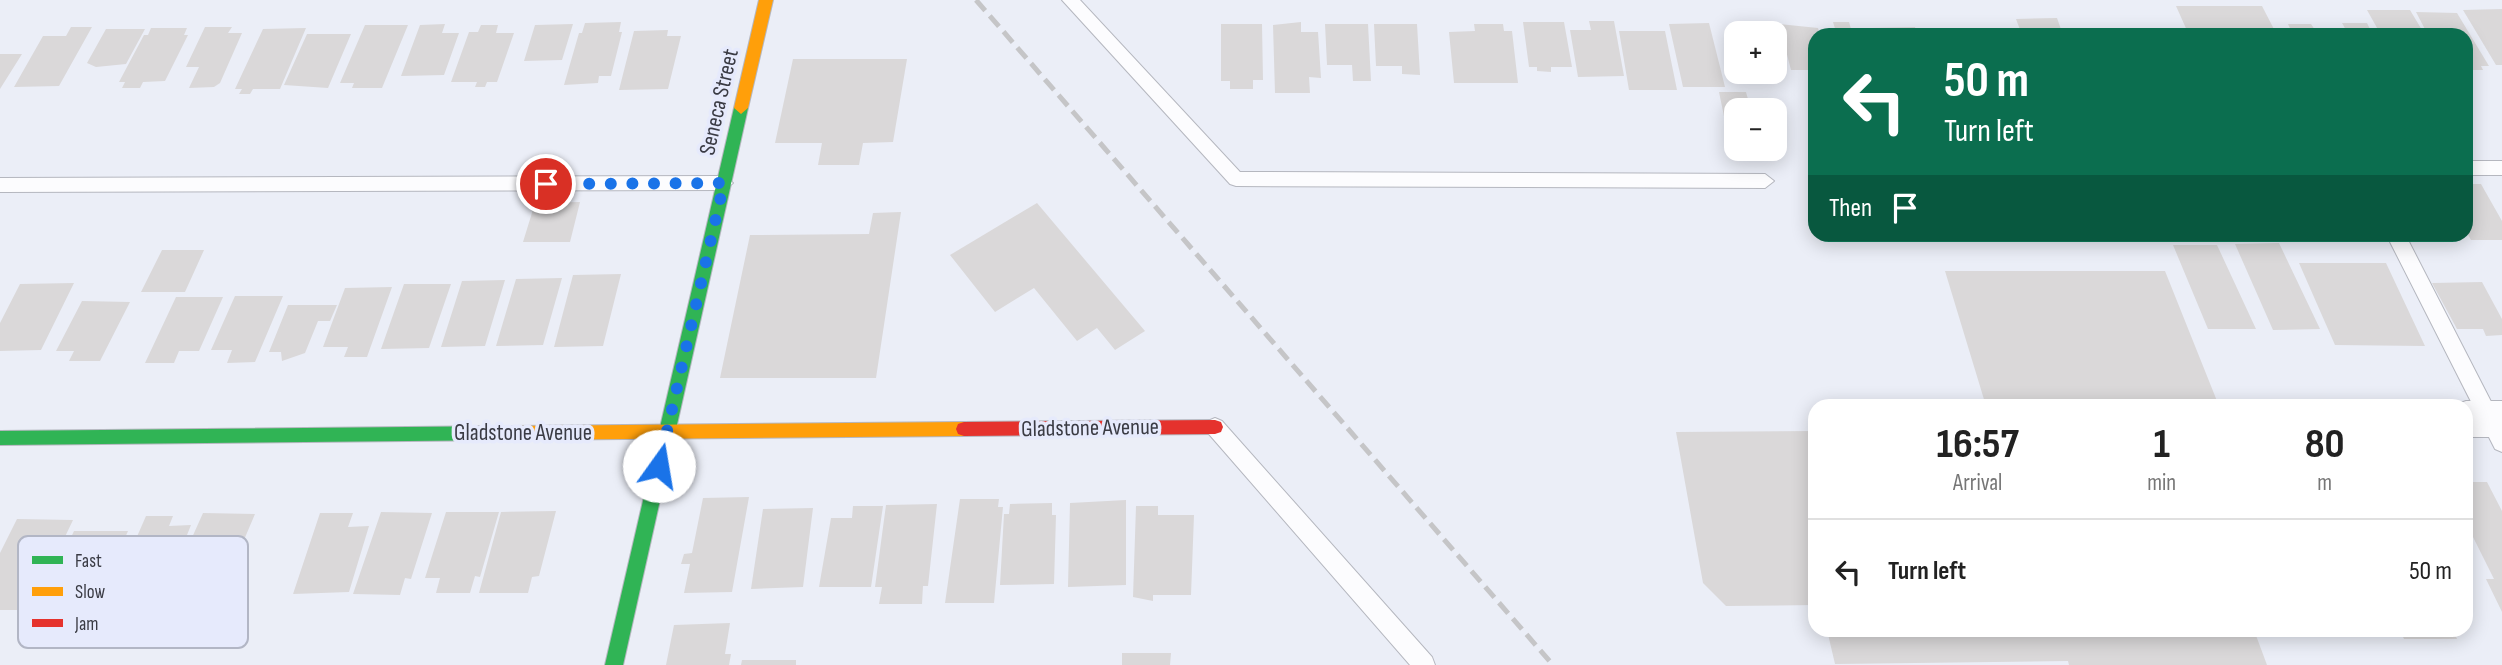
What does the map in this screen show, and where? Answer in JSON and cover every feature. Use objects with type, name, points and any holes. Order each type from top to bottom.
[{"type":"street","name":"Seneca Street","points":[[614,665],[766,0]]},
{"type":"street","name":"Gladstone Avenue","points":[[0,438],[1215,426]]},
{"type":"lane","points":[[1070,0],[1236,178],[1765,181]]},
{"type":"lane","points":[[2473,168],[2502,168]]},
{"type":"lane","points":[[0,185],[724,183]]},
{"type":"lane","points":[[2399,242],[2490,425]]},
{"type":"lane","points":[[1215,426],[1424,665]]},
{"type":"building","points":[[2176,6],[2262,6],[2273,28],[2186,28]]},
{"type":"building","points":[[2502,9],[2502,65],[2496,65],[2463,10]]},
{"type":"building","points":[[2367,10],[2410,10],[2421,28],[2377,28]]},
{"type":"building","points":[[2416,12],[2457,13],[2466,28],[2424,28]]},
{"type":"building","points":[[2057,18],[2061,28],[2019,28],[2016,19]]},
{"type":"building","points":[[1589,21],[1614,21],[1624,76],[1578,77],[1570,30],[1591,30]]},
{"type":"building","points":[[621,22],[619,32],[622,32],[611,76],[599,76],[598,83],[564,85],[579,33],[582,33],[585,23]]},
{"type":"building","points":[[1301,22],[1301,32],[1318,32],[1321,78],[1309,77],[1310,93],[1275,93],[1273,25]]},
{"type":"building","points":[[1523,22],[1564,22],[1572,67],[1551,67],[1551,72],[1537,71],[1537,67],[1529,67]]},
{"type":"building","points":[[1833,22],[1849,22],[1851,28],[1835,28]]},
{"type":"building","points":[[1709,23],[1725,87],[1683,87],[1669,24]]},
{"type":"building","points":[[2342,23],[2367,23],[2370,28],[2345,28]]},
{"type":"building","points":[[445,24],[442,33],[459,33],[444,75],[401,76],[420,25]]},
{"type":"building","points":[[573,24],[562,60],[524,61],[535,25]]},
{"type":"building","points":[[1221,24],[1262,24],[1263,80],[1253,80],[1253,89],[1230,89],[1230,81],[1221,81]]},
{"type":"building","points":[[1325,24],[1368,24],[1371,81],[1353,81],[1352,65],[1327,65]]},
{"type":"building","points":[[1374,24],[1417,24],[1420,75],[1402,74],[1402,66],[1376,66]]},
{"type":"building","points":[[1474,24],[1503,24],[1504,31],[1512,31],[1518,83],[1454,83],[1449,32],[1475,31]]},
{"type":"building","points":[[2288,24],[2311,24],[2314,28],[2290,28]]},
{"type":"building","points":[[365,25],[408,25],[382,88],[352,88],[354,83],[340,83]]},
{"type":"building","points":[[481,25],[498,25],[496,33],[514,33],[497,82],[487,82],[485,87],[475,87],[477,82],[451,82],[469,32],[478,32]]},
{"type":"building","points":[[1787,25],[1818,28],[1808,28],[1808,70],[1791,70],[1787,55]]},
{"type":"building","points":[[71,27],[92,27],[59,86],[14,87],[43,36],[66,36]]},
{"type":"building","points":[[205,27],[232,27],[228,33],[242,33],[220,83],[214,87],[189,88],[199,67],[186,67]]},
{"type":"building","points":[[151,28],[187,28],[184,35],[188,35],[165,81],[143,82],[140,88],[122,88],[125,82],[119,82],[144,35],[148,35]]},
{"type":"building","points":[[306,28],[280,89],[253,89],[250,94],[239,94],[242,89],[235,89],[263,29]]},
{"type":"building","points":[[106,29],[145,29],[126,64],[96,67],[87,63]]},
{"type":"building","points":[[668,30],[667,36],[681,36],[668,89],[619,90],[634,31]]},
{"type":"building","points":[[1619,31],[1665,31],[1677,90],[1629,90]]},
{"type":"building","points":[[307,34],[351,34],[328,88],[284,85]]},
{"type":"building","points":[[2473,40],[2489,66],[2481,66],[2483,70],[2473,70]]},
{"type":"building","points":[[0,54],[22,54],[0,89]]},
{"type":"building","points":[[793,59],[907,59],[893,142],[863,143],[859,165],[818,165],[822,143],[775,143]]},
{"type":"building","points":[[1719,92],[1746,92],[1748,98],[1724,98],[1724,116]]},
{"type":"building","points":[[2473,184],[2481,184],[2502,221],[2502,240],[2473,240]]},
{"type":"building","points":[[580,202],[570,242],[523,242],[535,203]]},
{"type":"building","points":[[1037,203],[1145,331],[1115,350],[1097,328],[1077,341],[1034,288],[995,312],[950,255]]},
{"type":"building","points":[[901,212],[876,378],[720,378],[750,235],[869,234],[873,213]]},
{"type":"building","points":[[2279,243],[2320,329],[2273,330],[2235,244]]},
{"type":"building","points":[[2173,245],[2217,245],[2256,329],[2208,329]]},
{"type":"building","points":[[162,250],[204,250],[185,292],[141,292]]},
{"type":"building","points":[[2299,263],[2386,263],[2425,346],[2335,345]]},
{"type":"building","points":[[1945,271],[2165,271],[2216,399],[1984,399]]},
{"type":"building","points":[[621,274],[603,346],[554,347],[573,275]]},
{"type":"building","points":[[562,278],[543,345],[496,346],[516,279]]},
{"type":"building","points":[[505,280],[485,346],[441,347],[462,281]]},
{"type":"building","points":[[2482,282],[2502,319],[2502,335],[2486,336],[2483,329],[2457,329],[2432,283]]},
{"type":"building","points":[[74,283],[41,350],[0,351],[0,323],[20,284]]},
{"type":"building","points":[[404,284],[451,284],[429,348],[381,349]]},
{"type":"building","points":[[392,287],[367,357],[344,357],[348,347],[323,347],[345,288]]},
{"type":"building","points":[[235,296],[283,296],[255,362],[227,363],[232,350],[211,350]]},
{"type":"building","points":[[176,297],[223,297],[199,351],[179,351],[174,363],[145,363]]},
{"type":"building","points":[[82,301],[130,302],[100,361],[69,361],[74,351],[56,351]]},
{"type":"building","points":[[288,305],[337,305],[330,321],[318,321],[305,353],[282,361],[281,352],[269,352]]},
{"type":"building","points":[[1808,431],[1808,605],[1726,606],[1703,583],[1676,432]]},
{"type":"building","points":[[2473,482],[2487,482],[2502,511],[2502,612],[2486,579],[2494,579],[2473,537]]},
{"type":"building","points":[[749,497],[732,592],[684,593],[690,564],[681,564],[684,554],[692,553],[703,498]]},
{"type":"building","points":[[960,499],[999,499],[998,507],[1003,507],[994,603],[945,603]]},
{"type":"building","points":[[1126,500],[1126,585],[1068,587],[1070,503]]},
{"type":"building","points":[[1052,503],[1052,515],[1056,515],[1054,584],[1000,585],[1004,514],[1009,514],[1010,504]]},
{"type":"building","points":[[937,504],[928,586],[923,586],[922,604],[879,604],[882,587],[875,587],[886,505]]},
{"type":"building","points":[[853,506],[883,506],[871,587],[819,587],[831,518],[852,518]]},
{"type":"building","points":[[1136,506],[1158,506],[1158,515],[1194,515],[1191,595],[1153,595],[1153,601],[1133,597]]},
{"type":"building","points":[[813,508],[803,587],[751,589],[763,509]]},
{"type":"building","points":[[556,511],[539,576],[532,577],[528,593],[479,593],[501,512]]},
{"type":"building","points":[[381,512],[432,513],[411,579],[405,578],[400,595],[353,594]]},
{"type":"building","points":[[446,512],[499,512],[480,577],[475,576],[470,593],[436,593],[440,578],[425,578]]},
{"type":"building","points":[[203,513],[255,514],[246,536],[193,536]]},
{"type":"building","points":[[320,513],[353,513],[348,527],[369,526],[349,592],[293,594]]},
{"type":"building","points":[[146,516],[173,516],[169,526],[191,525],[187,536],[137,536]]},
{"type":"building","points":[[17,519],[73,520],[65,536],[18,536],[18,610],[0,610],[0,553]]},
{"type":"building","points":[[74,531],[128,531],[126,536],[72,536]]},
{"type":"building","points":[[730,623],[725,654],[731,654],[729,665],[666,665],[674,625]]},
{"type":"building","points":[[1829,637],[2257,637],[2267,665],[2069,665],[2068,661],[1835,664]]},
{"type":"building","points":[[2403,637],[2457,639],[2404,639]]},
{"type":"building","points":[[1122,653],[1171,653],[1170,665],[1122,665]]},
{"type":"building","points":[[742,660],[796,660],[796,665],[741,665]]},
{"type":"railway","points":[[976,0],[1553,665]]},
{"type":"traffic: fast","points":[[614,665],[741,108]]},
{"type":"traffic: fast","points":[[0,438],[514,433]]},
{"type":"traffic: slow","points":[[741,108],[766,0]]},
{"type":"traffic: slow","points":[[514,433],[964,429]]},
{"type":"traffic: jam","points":[[964,429],[1215,427]]},
{"type":"route","points":[[546,184],[724,183],[659,466]]}]
